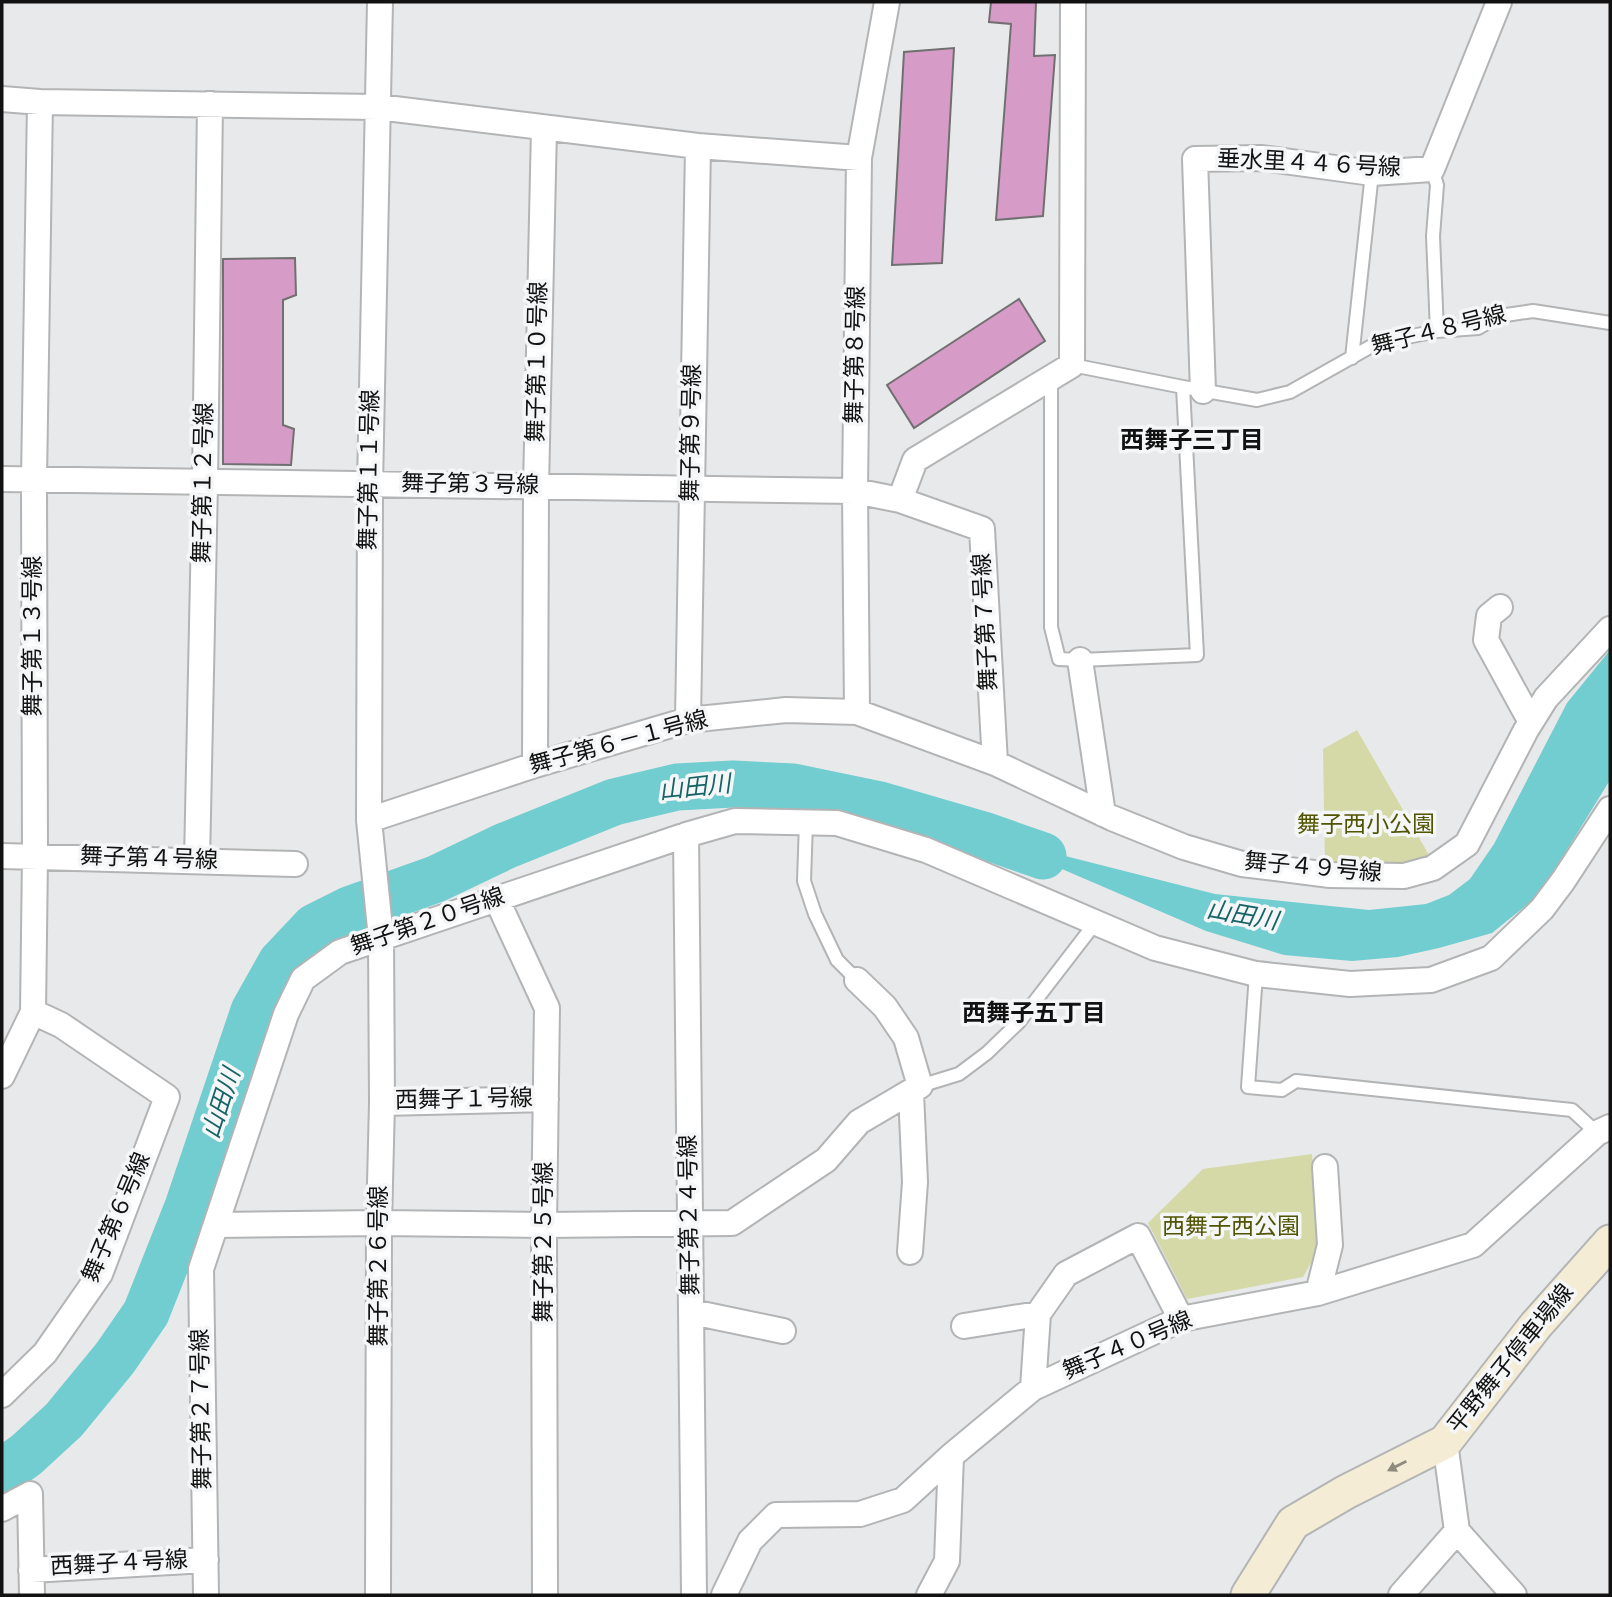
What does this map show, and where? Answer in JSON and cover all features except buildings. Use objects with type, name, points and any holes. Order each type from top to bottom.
[{"type":"main road","name":"平野舞子停車場線","points":[[1248,1595],[1293,1522],[1346,1492],[1445,1443],[1536,1325],[1610,1242]]},
{"type":"street","name":"舞子第１１号線","points":[[380,2],[370,485],[369,820],[381,938]]},
{"type":"street","name":"舞子第８号線","points":[[857,712],[855,491],[859,158],[887,2]]},
{"type":"street","points":[[900,500],[915,460],[1061,371],[1073,2]]},
{"type":"street","name":"垂水里４４６号線","points":[[1193,389],[1195,159],[1262,158],[1372,173],[1432,169],[1499,2]]},
{"type":"street","points":[[2,99],[40,102],[378,107],[698,146],[859,158]]},
{"type":"street","name":"舞子第１３号線","points":[[33,1012],[34,480],[40,102]]},
{"type":"street","name":"舞子第１２号線","points":[[197,861],[210,104]]},
{"type":"street","name":"舞子第１０号線","points":[[535,765],[536,487],[544,128]]},
{"type":"street","name":"舞子第９号線","points":[[688,720],[698,146]]},
{"type":"street","name":"舞子第３号線","points":[[2,479],[855,491]]},
{"type":"street","name":"舞子第７号線","points":[[855,491],[900,500],[982,529],[995,763]]},
{"type":"street","points":[[1500,607],[1489,616],[1486,640],[1531,722]]},
{"type":"street","name":"舞子４９号線","points":[[995,763],[1102,814],[1184,846],[1242,864],[1330,875],[1404,876],[1433,868],[1466,844],[1546,698],[1610,629]]},
{"type":"street","points":[[1080,660],[1102,814]]},
{"type":"street","name":"舞子第６－１号線","points":[[369,820],[535,765],[688,720],[786,710],[857,712],[995,763]]},
{"type":"street","name":"舞子第２０号線","points":[[216,1225],[286,1014],[303,979],[340,952],[686,835],[735,821],[836,822],[926,850],[1155,948],[1256,974],[1350,984],[1431,980],[1491,958],[1542,909],[1610,809]]},
{"type":"street","name":"舞子第２４号線","points":[[686,835],[694,1595]]},
{"type":"street","name":"舞子第４号線","points":[[2,856],[295,864]]},
{"type":"street","name":"舞子第２５号線","points":[[497,900],[547,1008],[544,1225],[545,1595]]},
{"type":"street","name":"舞子第２６号線","points":[[378,1595],[381,938]]},
{"type":"street","points":[[857,980],[885,1007],[906,1038],[915,1089],[915,1182],[910,1252]]},
{"type":"street","points":[[2,1076],[33,1012]]},
{"type":"street","name":"舞子第６号線","points":[[2,1395],[45,1353],[100,1274],[167,1097],[61,1025],[33,1012]]},
{"type":"street","points":[[216,1225],[733,1223],[826,1160],[859,1122],[915,1089]]},
{"type":"street","name":"西舞子１号線","points":[[382,1103],[546,1099]]},
{"type":"street","name":"舞子４０号線","points":[[724,1595],[750,1541],[776,1515],[860,1514],[903,1500],[1033,1388],[1181,1319],[1318,1293],[1473,1245],[1604,1130]]},
{"type":"street","points":[[1318,1293],[1330,1245],[1325,1167]]},
{"type":"street","name":"舞子第２７号線","points":[[206,1595],[201,1269],[216,1225]]},
{"type":"street","points":[[1033,1388],[1038,1314],[1066,1274],[1138,1236],[1181,1319]]},
{"type":"street","points":[[692,1312],[783,1331]]},
{"type":"street","points":[[964,1326],[1038,1314]]},
{"type":"street","points":[[1445,1443],[1457,1531],[1514,1595]]},
{"type":"street","points":[[929,1595],[947,1561],[951,1456]]},
{"type":"street","points":[[2,1509],[30,1494],[32,1595]]},
{"type":"street","points":[[1401,1595],[1457,1531]]},
{"type":"street","name":"西舞子４号線","points":[[31,1570],[206,1560]]},
{"type":"lane","points":[[1432,169],[1437,185],[1433,236],[1437,331]]},
{"type":"lane","points":[[1352,358],[1372,173]]},
{"type":"lane","name":"舞子４８号線","points":[[1061,371],[1257,400],[1290,392],[1377,343],[1437,331],[1478,328],[1499,316],[1533,311],[1610,323]]},
{"type":"lane","points":[[1061,371],[1051,627],[1059,659],[1197,655],[1193,389]]},
{"type":"lane","points":[[806,822],[804,881],[815,914],[837,960],[857,980]]},
{"type":"lane","points":[[915,1089],[959,1074],[988,1053],[1018,1022],[1096,922]]},
{"type":"lane","points":[[1256,974],[1248,1087],[1282,1090],[1296,1081],[1572,1110],[1604,1130]]},
{"type":"green space","name":"舞子西小公園","points":[[1357,730],[1429,855],[1403,868],[1325,864],[1323,749]]},
{"type":"green space","name":"西舞子西公園","points":[[1312,1154],[1321,1245],[1303,1277],[1187,1299],[1148,1223],[1203,1169]]},
{"type":"water","points":[[1610,650],[1610,780],[1539,895],[1492,933],[1398,957],[1352,961],[1284,955],[1206,931],[983,835],[1215,894],[1369,910],[1426,904],[1449,895],[1470,879],[1494,844],[1567,703]]},
{"type":"waterway","name":"山田川","points":[[2,1472],[26,1455],[64,1420],[115,1358],[146,1313],[188,1207],[254,1011],[281,963],[315,927],[349,910],[436,879],[505,846],[614,802],[677,787],[733,784],[793,787],[880,805],[983,835],[1043,856]]},
{"type":"district","name":"西舞子三丁目","points":[[1192,442]]},
{"type":"district","name":"西舞子五丁目","points":[[1034,1015]]}]
